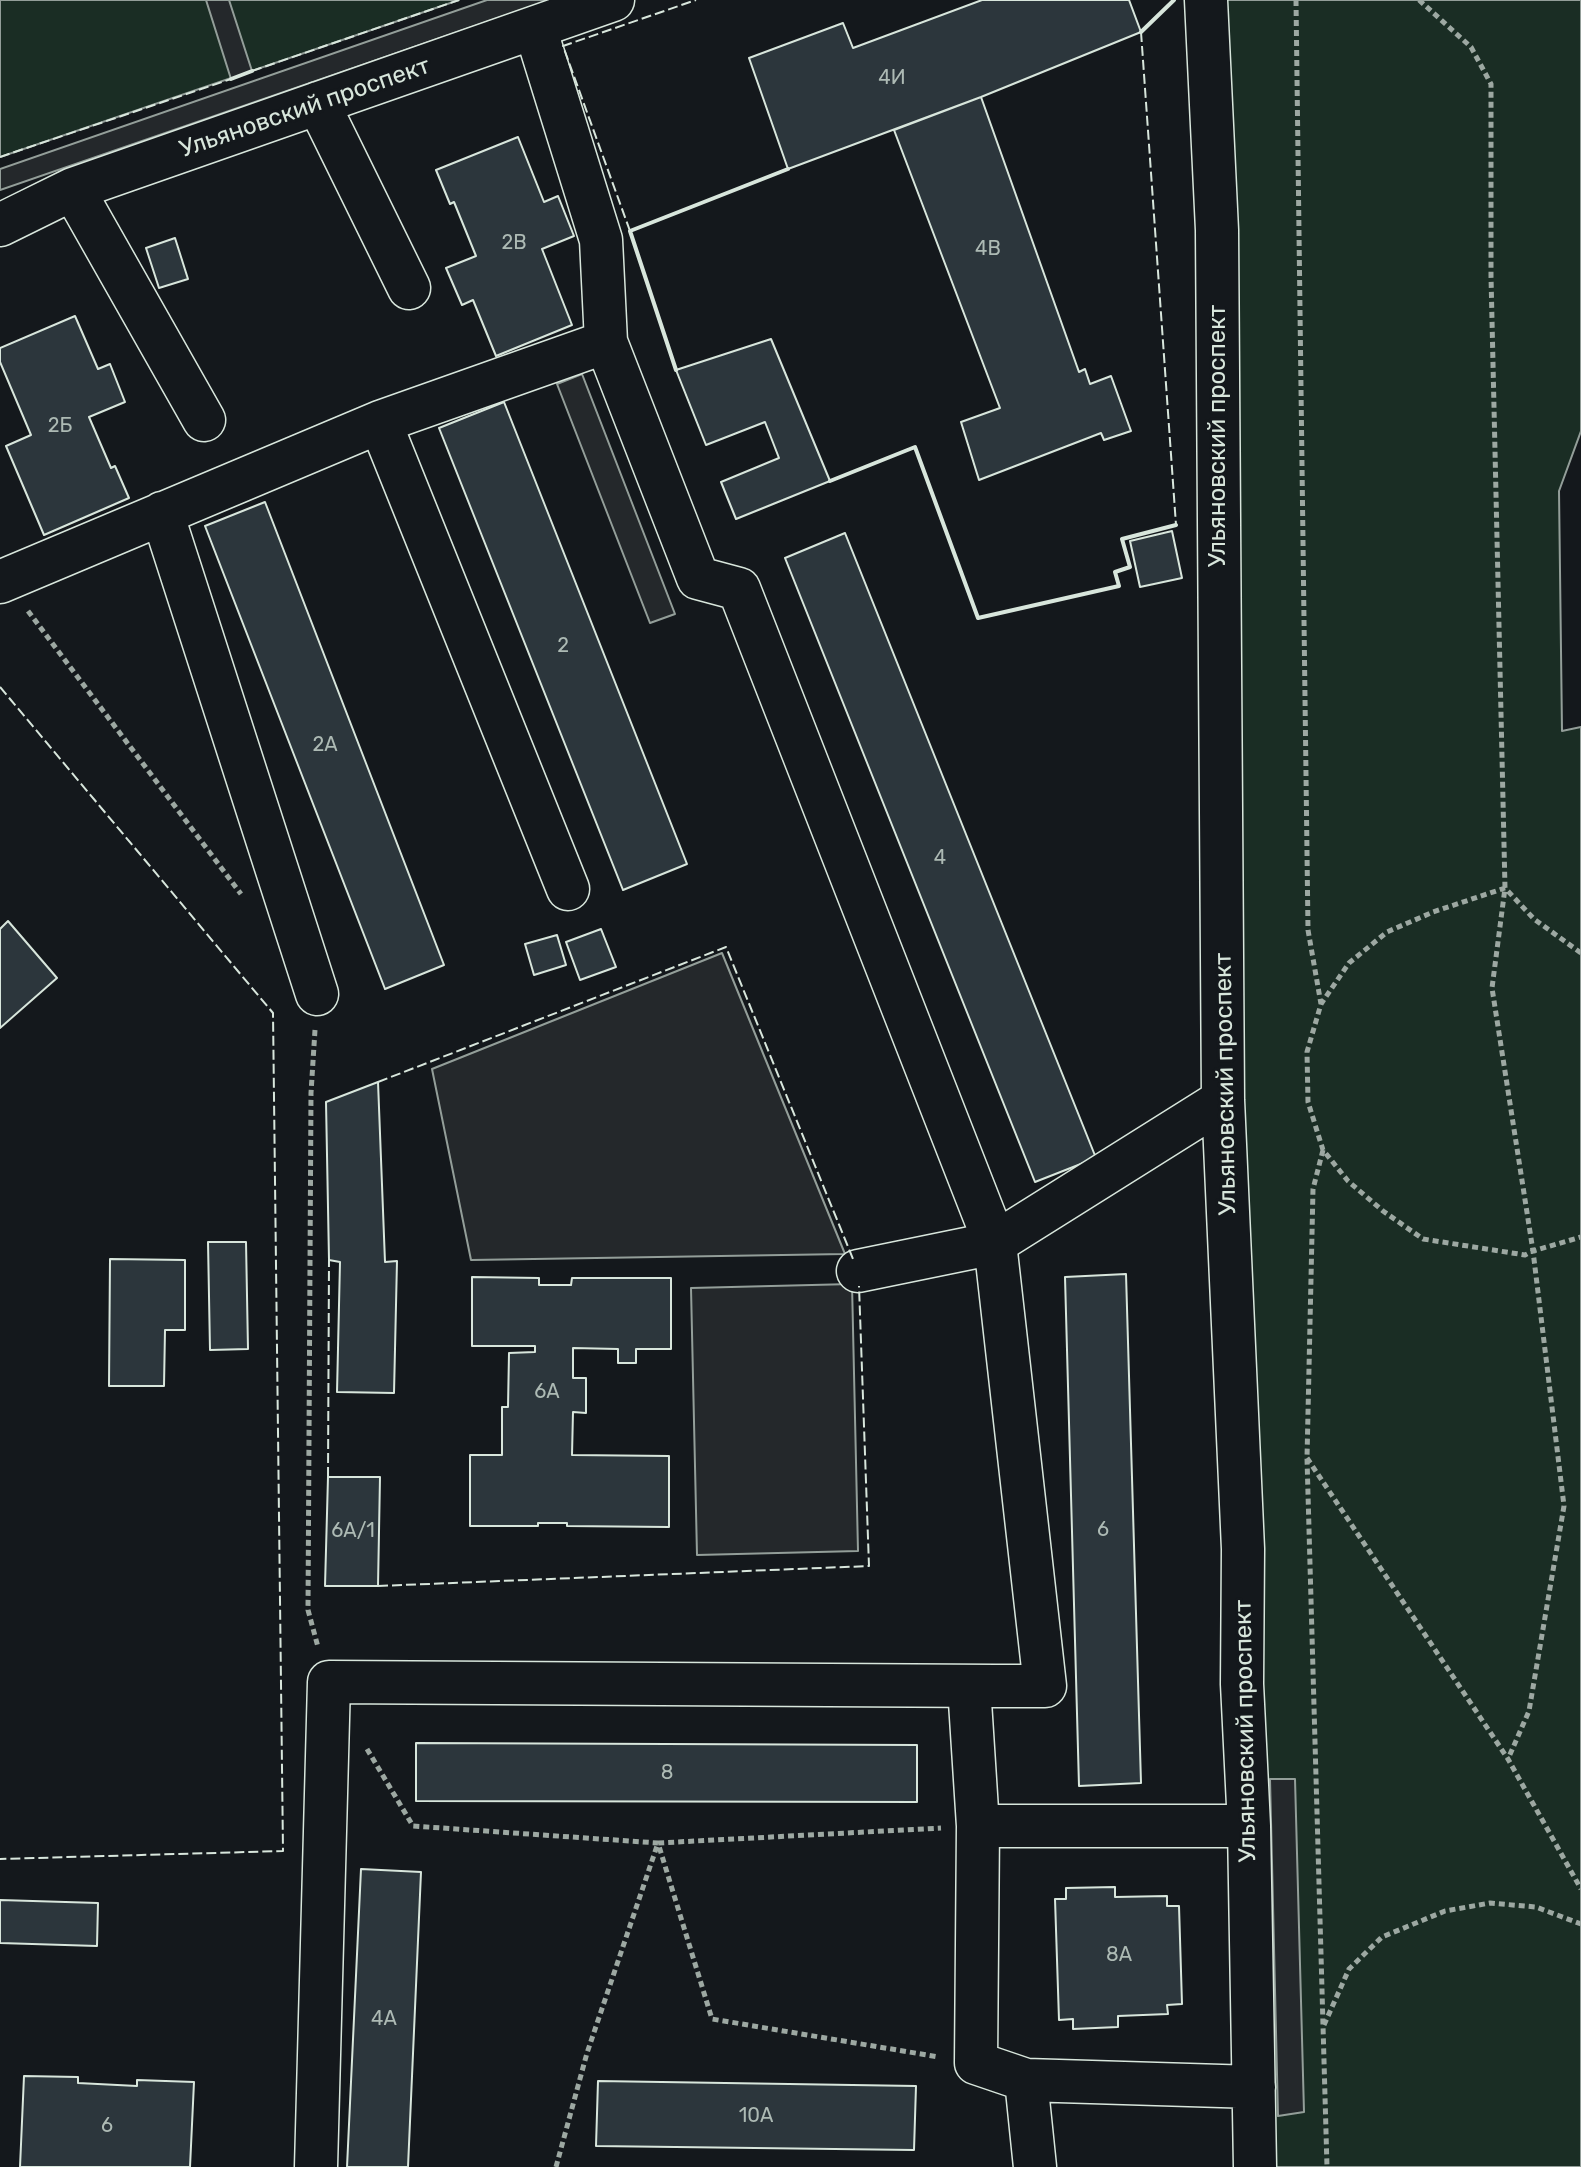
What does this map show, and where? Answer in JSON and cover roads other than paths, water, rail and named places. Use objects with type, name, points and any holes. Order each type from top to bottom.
[{"type":"street","name":"Ульяновский проспект","points":[[0,225],[73,189],[613,0]]},
{"type":"street","name":"Ульяновский проспект","points":[[1206,0],[1217,230],[1223,1100],[1243,1549],[1242,1684],[1249,1826],[1255,2167]]},
{"type":"street","points":[[316,2167],[329,1682],[1045,1686],[995,1243],[739,589],[698,578],[606,342],[601,240],[535,28]]},
{"type":"street","points":[[318,103],[409,288]]},
{"type":"street","points":[[73,189],[204,420]]},
{"type":"street","points":[[1,579],[380,422],[606,342]]},
{"type":"street","points":[[380,422],[568,889]]},
{"type":"street","points":[[162,513],[317,994]]},
{"type":"street","points":[[858,1271],[995,1243],[1223,1100]]},
{"type":"street","points":[[969,1686],[978,1826],[976,2063],[1026,2080],[1254,2087]]},
{"type":"street","points":[[978,1826],[1249,1826]]},
{"type":"street","points":[[1026,2080],[1035,2167]]}]
